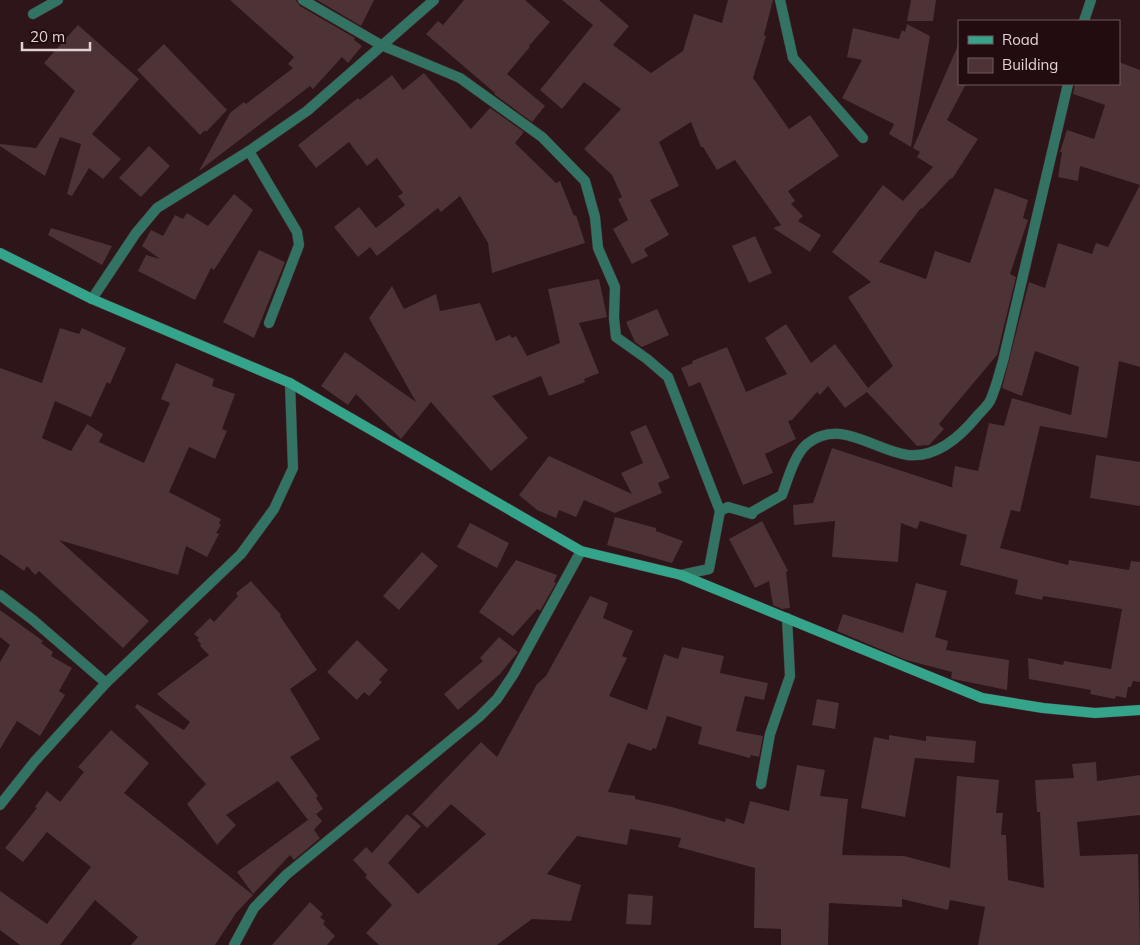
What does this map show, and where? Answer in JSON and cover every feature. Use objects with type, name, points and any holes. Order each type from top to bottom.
[{"type":"street","points":[[34,14],[58,0]]},
{"type":"street","points":[[303,0],[381,45],[460,78],[542,137],[585,181],[595,217],[598,248],[615,287],[614,318],[616,337],[647,358],[668,377],[720,511],[709,569],[681,575]]},
{"type":"street","points":[[92,299],[136,233],[157,208],[249,151],[307,111],[434,0]]},
{"type":"street","points":[[780,0],[793,58],[863,138]]},
{"type":"street","points":[[1084,20],[1091,0]]},
{"type":"street","points":[[720,511],[728,507],[752,514],[752,512],[782,495],[793,464],[807,444],[823,436],[838,432],[908,455],[924,455],[956,438],[990,402],[1003,361],[1068,85]]},
{"type":"street","points":[[249,151],[297,232],[300,245],[269,323]]},
{"type":"street","points":[[0,253],[92,299],[290,383],[581,551],[681,575],[982,698],[1043,708],[1095,713],[1140,710]]},
{"type":"street","points":[[0,805],[35,761],[106,683],[241,554],[274,509],[292,468],[290,383]]},
{"type":"street","points":[[234,945],[254,908],[286,875],[480,717],[497,699],[513,675],[581,551]]},
{"type":"street","points":[[0,595],[33,620],[106,683]]},
{"type":"street","points":[[762,784],[770,734],[790,676],[787,618]]},
{"type":"building","points":[[230,0],[296,0],[300,6],[355,38],[354,40],[362,46],[348,63],[342,57],[313,89],[310,86],[199,171],[230,113],[244,102],[246,104],[293,68],[288,64],[294,57]]},
{"type":"building","points":[[317,0],[374,0],[361,26]]},
{"type":"building","points":[[464,0],[525,0],[550,22],[507,74],[545,106],[532,122],[494,94],[426,34],[438,21],[443,25]]},
{"type":"building","points":[[562,0],[599,0],[629,26],[613,45],[651,73],[683,51],[694,14],[722,23],[728,0],[773,0],[764,35],[766,36],[753,78],[789,129],[810,115],[839,156],[788,191],[795,201],[791,204],[803,216],[798,221],[821,235],[810,252],[773,228],[781,225],[735,160],[717,170],[703,147],[701,147],[691,122],[659,142],[679,186],[650,200],[669,235],[644,249],[648,256],[632,264],[613,229],[628,220],[618,199],[622,197],[612,175],[584,149],[621,109],[584,82],[562,109],[540,90],[593,25]]},
{"type":"building","points":[[911,0],[936,0],[933,21],[907,21]]},
{"type":"building","points":[[907,24],[930,36],[911,147],[889,134],[894,124],[842,98],[862,60],[847,57],[853,28],[899,39],[902,30],[905,32]]},
{"type":"building","points":[[78,25],[139,79],[92,134],[121,159],[103,179],[89,168],[72,196],[67,194],[81,144],[60,137],[45,176],[0,146],[0,144],[36,148],[75,91],[44,63]]},
{"type":"building","points":[[164,44],[227,110],[206,132],[205,130],[200,135],[137,70]]},
{"type":"building","points":[[958,45],[958,85],[965,85],[947,120],[978,139],[952,179],[921,208],[879,262],[926,279],[935,251],[970,263],[995,188],[1028,200],[1023,218],[1028,220],[1010,274],[1016,277],[997,355],[939,424],[944,429],[929,445],[917,446],[867,392],[845,408],[828,386],[820,395],[817,392],[792,420],[788,421],[796,439],[765,454],[773,473],[743,485],[700,382],[689,387],[681,368],[693,363],[692,361],[727,347],[746,392],[787,374],[765,338],[786,324],[811,363],[835,344],[868,388],[893,366],[848,297],[871,282],[832,252],[883,185],[903,201],[933,167],[917,157],[920,152],[913,148]]},
{"type":"building","points":[[1120,62],[1140,70],[1140,185],[1080,166],[1078,181],[1058,177],[1062,152],[1060,152],[1067,130],[1094,139],[1105,105],[1073,94],[1075,85],[1120,85]]},
{"type":"building","points":[[424,73],[471,129],[490,108],[524,132],[515,143],[556,183],[560,181],[574,216],[576,215],[585,243],[492,273],[488,243],[460,196],[441,212],[438,208],[377,256],[370,247],[358,257],[334,227],[359,207],[376,228],[405,205],[398,196],[403,193],[377,158],[367,166],[349,142],[316,168],[298,145],[358,98],[360,100],[392,75],[403,90]]},
{"type":"building","points":[[149,146],[170,166],[141,197],[119,178]]},
{"type":"building","points":[[1140,185],[1140,367],[1119,361],[1107,438],[1040,426],[1020,512],[1011,510],[1000,548],[1068,565],[1069,560],[1129,570],[1131,561],[1140,562],[1140,682],[1133,681],[1131,687],[1128,687],[1126,698],[1116,696],[1115,699],[1090,694],[1091,690],[1029,679],[1028,658],[1063,665],[1064,661],[1111,669],[1122,609],[1043,596],[1042,600],[1015,594],[1018,580],[960,565],[967,535],[920,521],[917,529],[901,523],[898,562],[832,557],[835,521],[794,525],[793,505],[813,503],[832,448],[953,487],[955,466],[978,471],[989,423],[1004,426],[1012,398],[1071,415],[1079,367],[1035,351],[1022,396],[1002,388],[1029,282],[1045,288],[1058,243],[1092,254],[1096,243],[1108,247]]},
{"type":"building","points":[[234,194],[253,210],[214,270],[211,268],[195,300],[138,271],[146,255],[160,259],[142,246],[151,230],[163,236],[175,215],[183,219],[187,213],[208,226]]},
{"type":"building","points":[[51,228],[112,246],[102,265],[48,235]]},
{"type":"building","points":[[755,236],[772,273],[749,283],[732,246]]},
{"type":"building","points":[[259,250],[285,262],[254,338],[223,322]]},
{"type":"building","points":[[599,279],[607,317],[579,323],[599,373],[584,379],[585,382],[549,396],[541,376],[492,396],[528,438],[491,471],[431,402],[401,439],[356,394],[348,405],[321,386],[345,352],[416,402],[369,318],[392,286],[404,309],[436,294],[440,311],[480,303],[496,341],[510,335],[512,338],[516,336],[527,356],[560,343],[548,289]]},
{"type":"building","points":[[657,309],[669,335],[642,347],[635,342],[626,322]]},
{"type":"building","points":[[60,328],[79,334],[82,328],[126,348],[110,384],[107,382],[91,417],[55,401],[42,438],[71,451],[87,424],[103,434],[99,442],[144,463],[170,403],[161,399],[176,363],[214,379],[212,386],[235,394],[222,429],[227,431],[215,459],[189,447],[169,492],[221,519],[219,523],[221,525],[216,533],[219,534],[207,557],[186,546],[178,575],[59,540],[149,621],[123,648],[39,571],[35,575],[27,566],[24,571],[0,554],[0,368],[42,383]]},
{"type":"building","points":[[646,425],[670,478],[658,483],[662,493],[615,513],[584,500],[576,517],[559,510],[556,518],[537,510],[519,495],[549,456],[632,494],[621,473],[643,463],[630,432]]},
{"type":"building","points":[[1096,455],[1140,462],[1140,506],[1090,498]]},
{"type":"building","points":[[615,517],[656,528],[656,531],[683,541],[672,563],[607,545]]},
{"type":"building","points":[[762,521],[788,571],[786,572],[790,608],[782,609],[773,605],[769,581],[755,588],[729,539]]},
{"type":"building","points":[[470,523],[509,543],[497,568],[457,547]]},
{"type":"building","points":[[422,552],[438,566],[399,610],[383,596]]},
{"type":"building","points":[[516,560],[557,575],[554,582],[556,583],[540,611],[537,609],[513,636],[479,612]]},
{"type":"building","points":[[251,581],[281,615],[317,670],[290,689],[320,739],[290,757],[318,796],[316,798],[323,809],[308,820],[278,781],[226,815],[236,825],[217,845],[187,804],[206,784],[135,707],[137,704],[184,730],[190,722],[157,694],[209,655],[200,646],[201,644],[197,640],[199,638],[194,634],[210,618],[214,622],[238,596],[236,593]]},
{"type":"building","points":[[916,583],[947,591],[935,637],[948,641],[946,650],[1009,660],[1007,690],[953,679],[951,678],[952,672],[906,660],[837,631],[843,614],[903,633]]},
{"type":"building","points":[[590,596],[608,603],[603,618],[633,631],[622,656],[627,658],[609,696],[647,710],[664,654],[678,659],[682,647],[724,656],[720,673],[768,683],[764,700],[745,696],[736,731],[763,736],[759,757],[751,755],[750,758],[698,744],[702,727],[667,716],[656,749],[653,748],[651,751],[628,743],[608,792],[635,796],[635,799],[725,822],[726,818],[744,824],[750,801],[789,811],[797,765],[825,770],[820,796],[848,799],[842,855],[904,856],[950,868],[957,776],[999,780],[996,813],[1003,813],[1001,835],[1006,835],[1008,880],[1044,888],[1040,812],[1037,812],[1035,780],[1074,778],[1072,764],[1096,762],[1097,781],[1140,775],[1140,815],[1077,822],[1080,856],[1138,854],[1140,945],[978,945],[985,907],[950,900],[948,910],[902,899],[902,907],[829,903],[828,945],[781,945],[781,929],[754,928],[755,868],[678,847],[681,838],[630,829],[627,845],[577,836],[547,874],[581,885],[571,921],[532,919],[497,945],[379,945],[366,933],[392,905],[365,877],[367,875],[353,860],[366,847],[372,853],[407,814],[421,826],[388,863],[418,894],[486,834],[451,804],[427,828],[412,814],[481,742],[497,757],[537,684],[546,676]]},
{"type":"building","points":[[0,610],[43,641],[41,643],[53,652],[51,656],[72,668],[59,691],[65,695],[40,736],[17,721],[0,749],[0,662],[10,645],[0,637]]},
{"type":"building","points":[[499,637],[518,652],[500,674],[458,710],[444,694],[483,661],[480,658]]},
{"type":"building","points":[[357,640],[388,670],[379,680],[382,682],[369,696],[364,692],[357,700],[327,672]]},
{"type":"building","points":[[817,699],[839,703],[835,729],[812,725]]},
{"type":"building","points":[[111,730],[149,763],[124,793],[253,895],[236,913],[215,945],[131,945],[138,937],[95,900],[60,945],[20,945],[0,930],[0,891],[47,924],[91,867],[47,832],[23,862],[5,848],[37,808],[35,807],[47,791],[60,802],[84,772],[78,767]]},
{"type":"building","points":[[889,735],[926,741],[926,736],[976,741],[974,763],[915,758],[905,817],[861,808],[874,737],[889,740]]},
{"type":"building","points":[[316,814],[322,821],[314,830],[320,838],[294,860],[290,855],[253,894],[237,872]]},
{"type":"building","points":[[628,894],[653,896],[651,925],[626,924]]},
{"type":"building","points":[[310,902],[323,914],[320,917],[325,921],[323,924],[335,936],[327,945],[272,945]]}]
